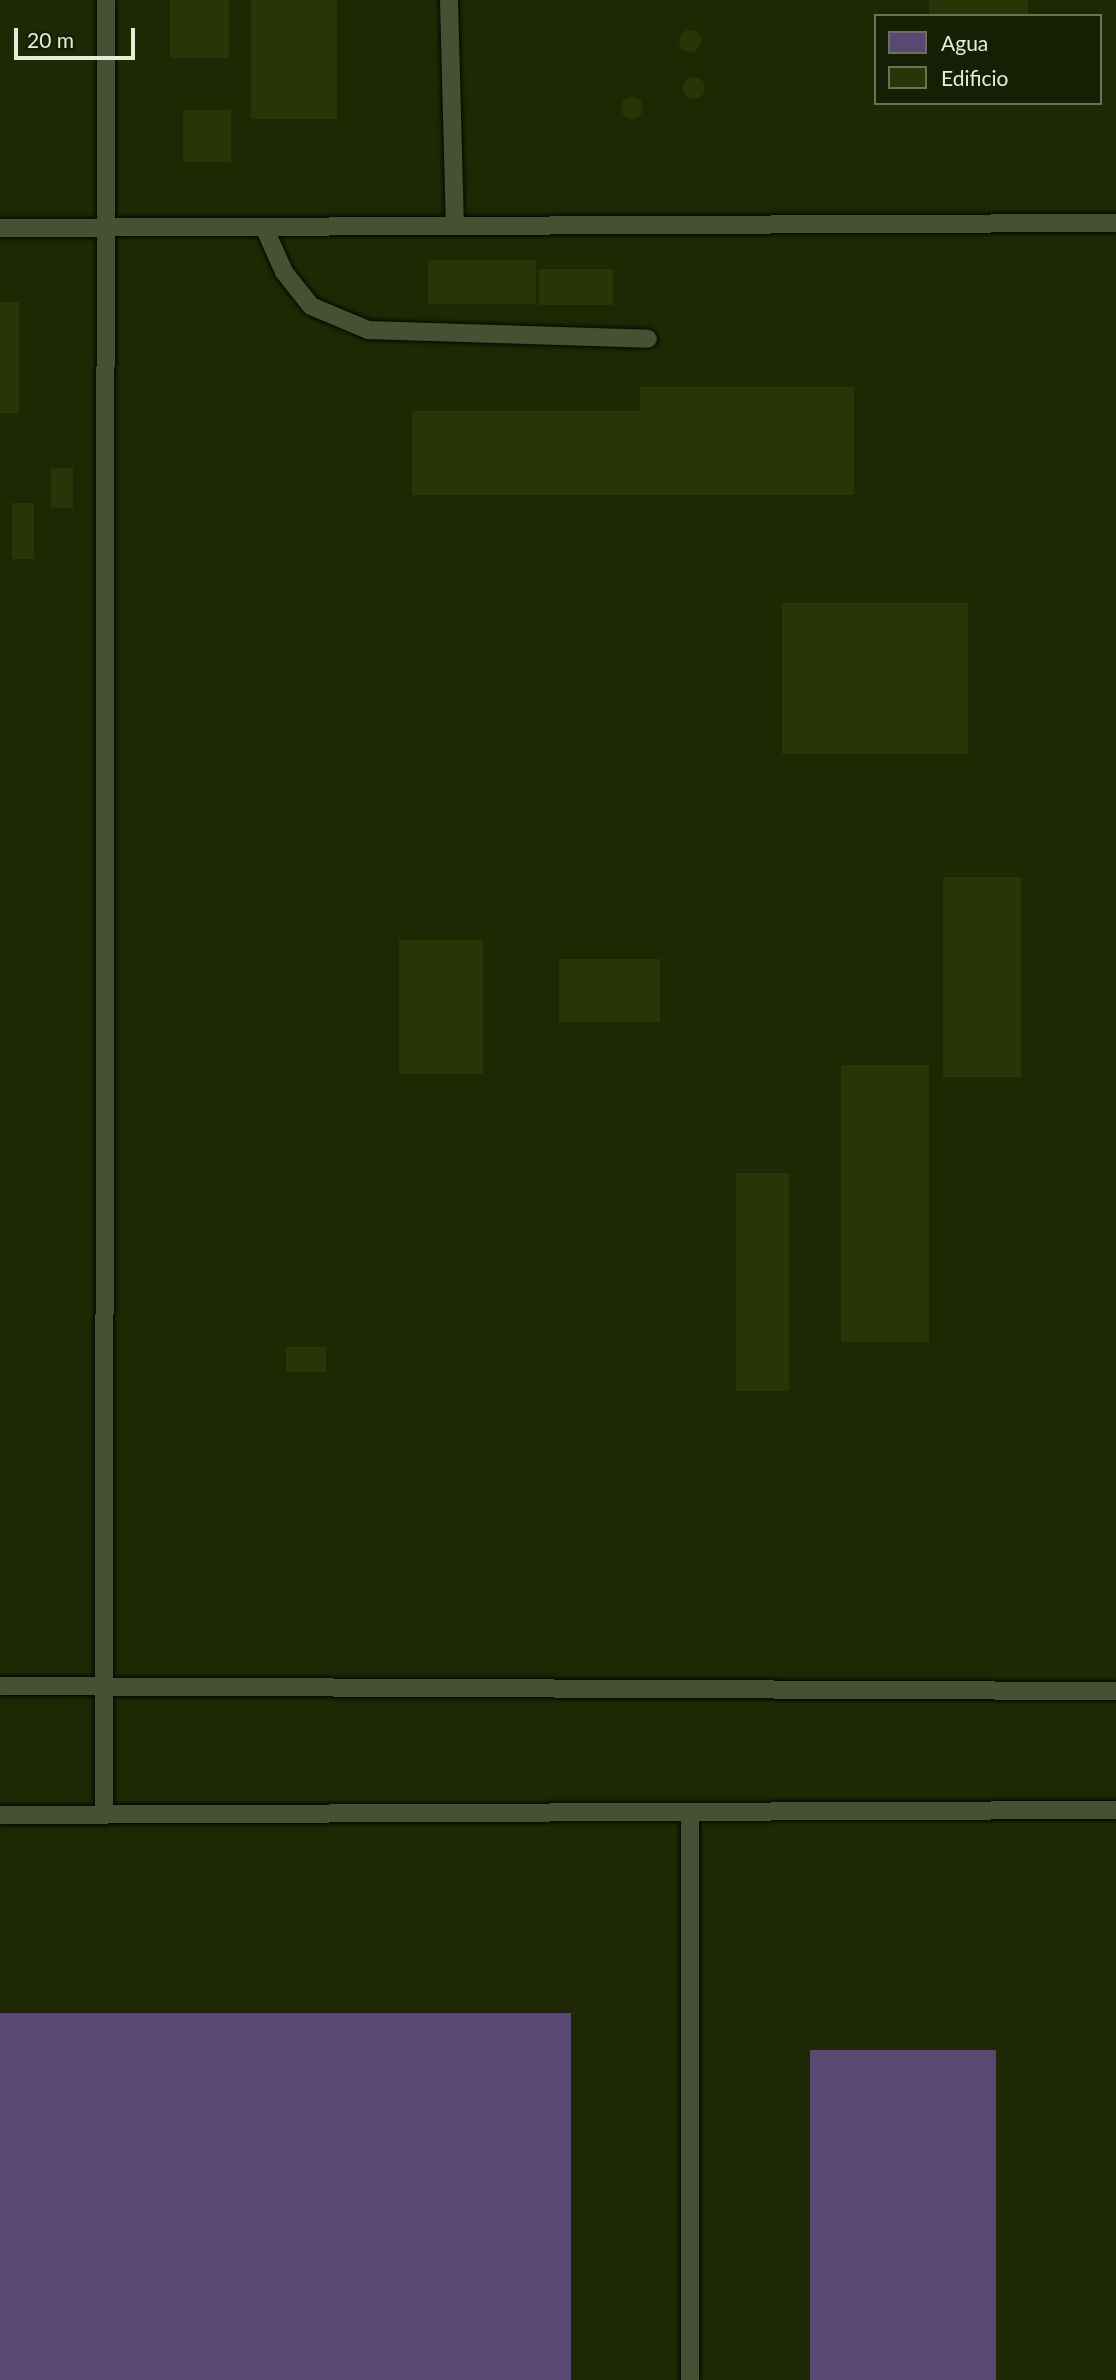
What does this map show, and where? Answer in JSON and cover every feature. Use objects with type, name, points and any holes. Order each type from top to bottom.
[{"type":"lane","points":[[104,1815],[106,0]]},
{"type":"lane","points":[[449,0],[455,226]]},
{"type":"lane","points":[[0,228],[1116,223]]},
{"type":"lane","points":[[264,227],[284,272],[311,306],[368,330],[648,340]]},
{"type":"lane","points":[[0,1686],[1116,1691]]},
{"type":"lane","points":[[0,1815],[1116,1810]]},
{"type":"lane","points":[[690,1812],[690,2380]]},
{"type":"shaded area","points":[[0,0],[1116,0],[1116,2380],[0,2380]]},
{"type":"water","points":[[0,2013],[571,2013],[571,2380],[0,2380]]},
{"type":"water","points":[[810,2050],[996,2050],[996,2380],[810,2380]]},
{"type":"building","points":[[170,0],[229,0],[229,58],[170,58]]},
{"type":"building","points":[[251,0],[337,0],[337,119],[251,119]]},
{"type":"building","points":[[929,0],[1028,0],[1028,14],[929,14]]},
{"type":"building","points":[[690,30],[698,33],[701,41],[698,49],[690,52],[682,49],[679,41],[682,33]]},
{"type":"building","points":[[694,77],[702,80],[705,88],[702,96],[694,99],[686,96],[683,88],[686,80]]},
{"type":"building","points":[[632,97],[640,100],[643,108],[640,116],[632,119],[624,116],[621,108],[624,100]]},
{"type":"building","points":[[183,110],[231,110],[231,162],[183,162]]},
{"type":"building","points":[[428,260],[536,260],[536,304],[428,304]]},
{"type":"building","points":[[539,269],[613,269],[613,305],[539,305]]},
{"type":"building","points":[[0,302],[19,302],[19,413],[0,413]]},
{"type":"building","points":[[640,387],[854,387],[854,495],[412,495],[412,411],[640,411]]},
{"type":"building","points":[[51,468],[73,468],[73,508],[51,508]]},
{"type":"building","points":[[12,503],[34,503],[34,559],[12,559]]},
{"type":"building","points":[[782,603],[968,603],[968,754],[782,754]]},
{"type":"building","points":[[943,877],[1021,877],[1021,1077],[943,1077]]},
{"type":"building","points":[[399,940],[483,940],[483,1074],[399,1074]]},
{"type":"building","points":[[559,959],[660,959],[660,1022],[559,1022]]},
{"type":"building","points":[[841,1065],[929,1065],[929,1342],[841,1342]]},
{"type":"building","points":[[736,1173],[789,1173],[789,1391],[736,1391]]},
{"type":"building","points":[[286,1347],[326,1347],[326,1372],[286,1372]]}]
